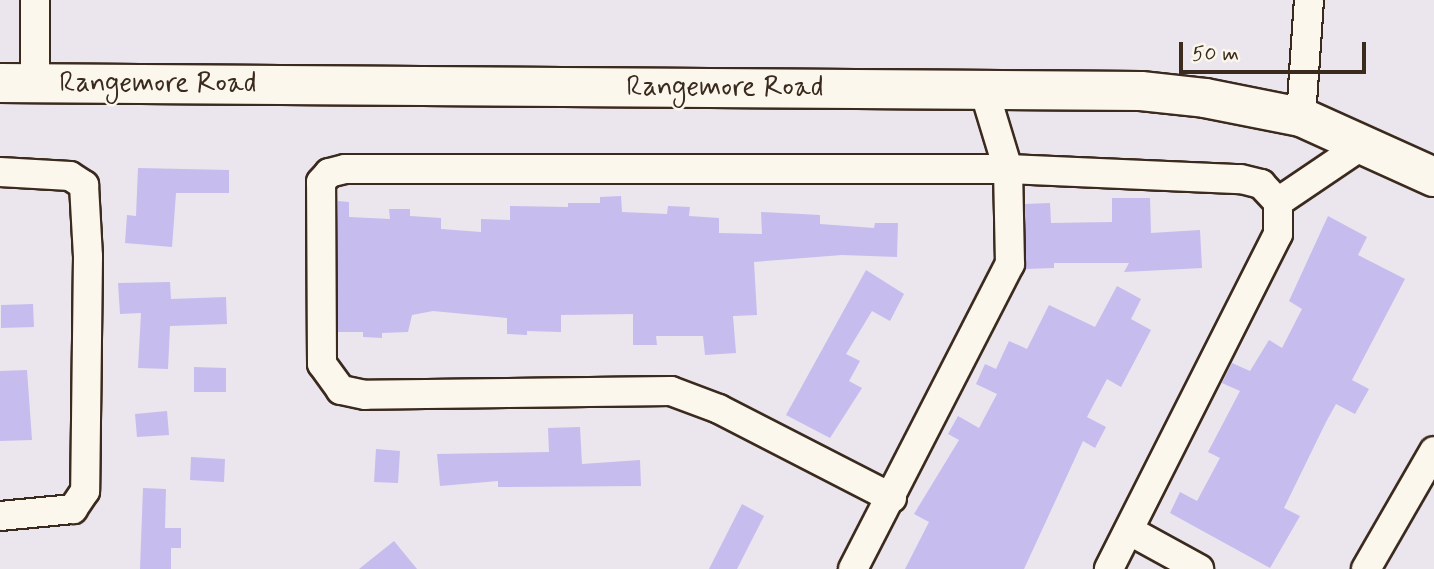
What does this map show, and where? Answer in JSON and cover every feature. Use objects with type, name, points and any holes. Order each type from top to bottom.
[{"type":"street","points":[[18,83],[35,0]]},
{"type":"street","points":[[1301,117],[1309,0]]},
{"type":"street","name":"Rangemore Road","points":[[18,83],[1141,91],[1205,97],[1301,117],[1365,143],[1434,177]]},
{"type":"street","points":[[853,569],[1007,274],[1008,169],[984,90]]},
{"type":"street","points":[[1278,202],[1365,143]]},
{"type":"street","points":[[892,498],[719,409],[671,391],[365,396],[341,390],[322,364],[321,182],[329,173],[345,169],[1008,169],[1241,179],[1261,184],[1278,202],[1279,234],[1110,569]]},
{"type":"street","points":[[0,172],[71,176],[84,185],[88,257],[85,491],[74,509],[0,516]]},
{"type":"street","points":[[1366,569],[1434,451]]},
{"type":"street","points":[[1130,531],[1199,569]]},
{"type":"building","points":[[138,168],[229,170],[229,193],[176,193],[172,247],[125,243],[127,215],[136,216]]},
{"type":"building","points":[[621,196],[622,212],[667,214],[668,206],[690,207],[689,216],[719,218],[719,233],[762,234],[761,212],[820,215],[820,224],[874,228],[875,223],[898,223],[897,257],[842,255],[754,262],[757,315],[733,316],[736,353],[705,355],[703,336],[656,336],[657,345],[633,345],[633,314],[561,315],[561,332],[527,331],[527,335],[507,334],[507,318],[433,311],[412,315],[408,332],[382,333],[382,338],[363,337],[363,332],[338,332],[338,201],[349,202],[349,217],[390,219],[389,209],[410,209],[410,216],[441,218],[441,229],[481,232],[481,219],[510,220],[510,206],[568,207],[568,203],[600,203],[600,197]]},
{"type":"building","points":[[1112,198],[1150,198],[1151,233],[1200,230],[1202,268],[1124,272],[1129,263],[1054,263],[1054,268],[1025,269],[1025,204],[1050,203],[1051,223],[1112,222]]},
{"type":"building","points":[[1328,216],[1367,237],[1358,255],[1405,279],[1352,380],[1369,389],[1355,414],[1336,404],[1326,422],[1284,508],[1300,516],[1270,568],[1170,513],[1180,492],[1197,501],[1220,458],[1208,452],[1240,391],[1222,383],[1232,363],[1250,371],[1269,340],[1282,348],[1302,309],[1289,301]]},
{"type":"building","points":[[866,270],[904,294],[890,321],[872,311],[846,354],[860,361],[849,381],[862,388],[830,438],[786,415]]},
{"type":"building","points":[[170,282],[171,299],[226,297],[227,324],[170,326],[168,369],[138,368],[141,313],[120,314],[118,283]]},
{"type":"building","points":[[1117,286],[1141,299],[1131,319],[1151,330],[1121,387],[1107,379],[1087,417],[1106,427],[1095,448],[1083,441],[1024,569],[905,569],[929,522],[914,514],[959,440],[948,434],[958,416],[979,428],[997,394],[976,384],[985,364],[996,369],[1009,341],[1027,349],[1049,305],[1095,327]]},
{"type":"building","points":[[33,304],[34,327],[1,328],[1,305]]},
{"type":"building","points":[[194,367],[226,368],[226,392],[194,392]]},
{"type":"building","points":[[27,370],[32,440],[0,441],[0,371]]},
{"type":"building","points":[[167,411],[169,435],[137,437],[135,414]]},
{"type":"building","points":[[580,427],[582,464],[640,460],[641,486],[498,487],[498,481],[440,486],[437,454],[549,452],[548,428]]},
{"type":"building","points":[[376,449],[400,451],[398,483],[374,482]]},
{"type":"building","points":[[191,457],[225,459],[224,482],[190,480]]},
{"type":"building","points":[[143,488],[166,489],[165,528],[181,528],[181,548],[171,548],[171,569],[140,569]]},
{"type":"building","points":[[742,504],[764,516],[737,569],[709,569]]},
{"type":"building","points":[[394,541],[417,569],[359,569]]}]
